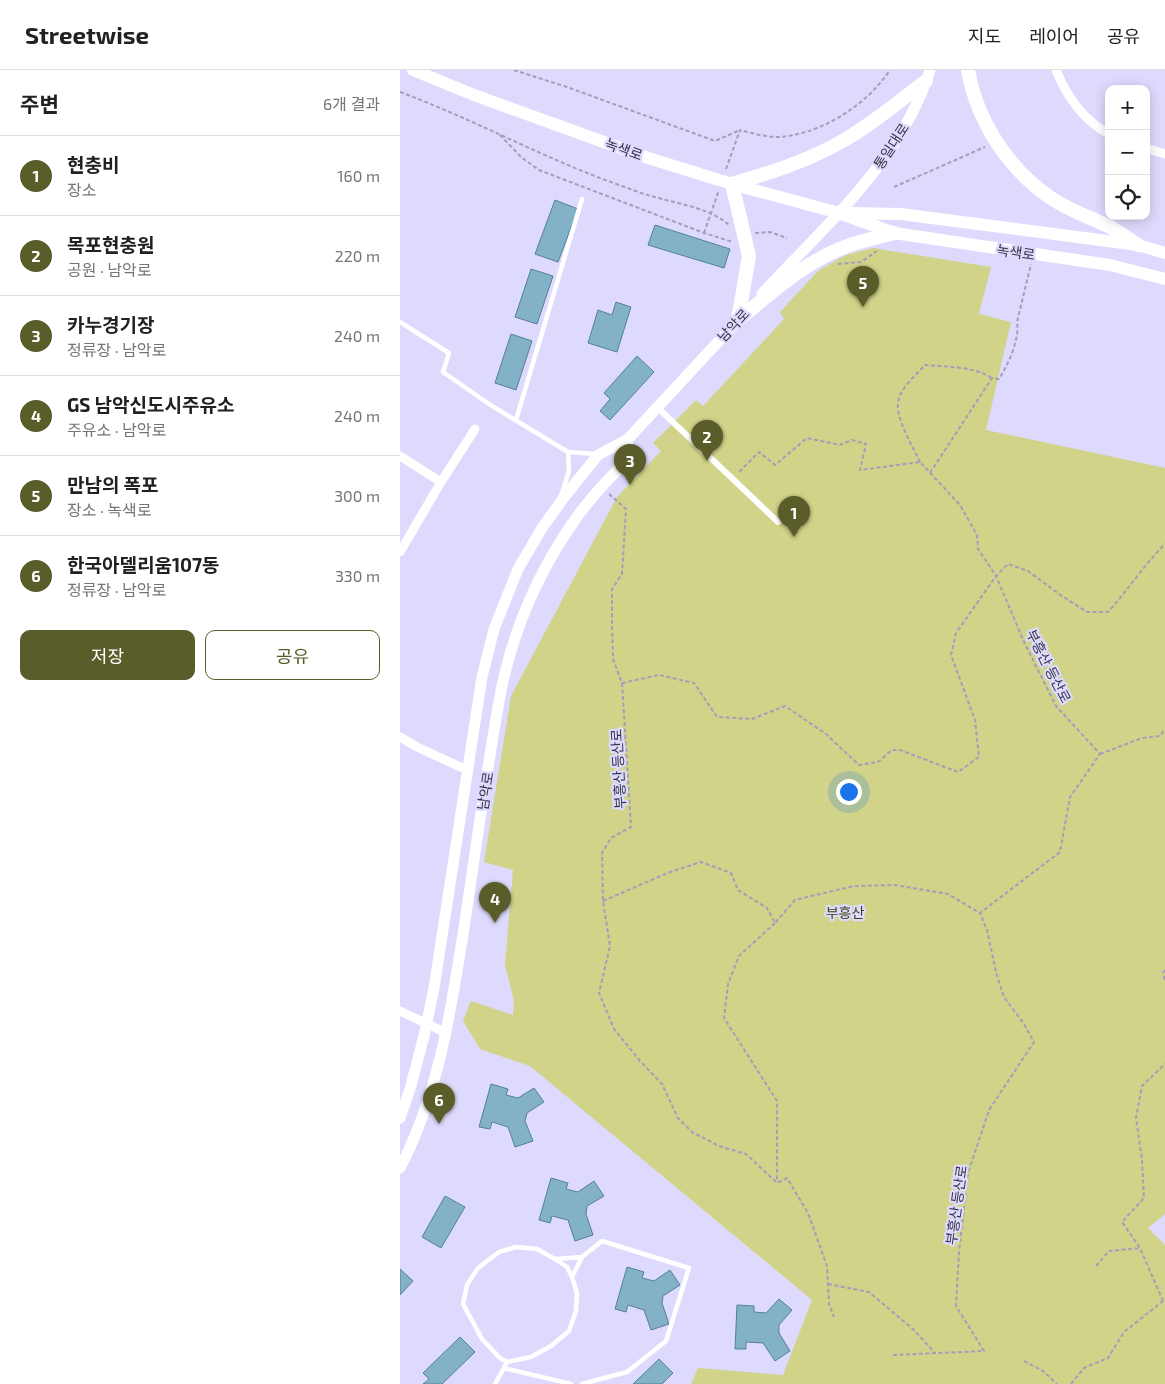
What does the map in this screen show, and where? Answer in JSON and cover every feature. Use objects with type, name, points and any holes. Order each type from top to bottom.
[{"type":"main road","name":"녹색로","points":[[413,70],[474,95],[629,151],[725,183],[840,213],[894,234],[1110,265],[1165,279]]},
{"type":"main road","points":[[968,70],[973,95],[982,115],[996,142],[1013,166],[1051,198],[1069,209],[1108,226],[1138,245]]},
{"type":"main road","points":[[738,320],[749,256],[725,183],[782,169],[839,143],[865,127],[928,75]]},
{"type":"main road","name":"녹색로","points":[[840,213],[901,214],[1138,245],[1165,253]]},
{"type":"main road","points":[[738,320],[796,272],[821,258],[843,247],[894,234]]},
{"type":"street","points":[[1056,70],[1068,94],[1080,111],[1097,127],[1105,132]]},
{"type":"street","name":"통일대로","points":[[840,213],[884,158],[909,118],[928,75]]},
{"type":"street","points":[[1150,149],[1165,154]]},
{"type":"street","name":"남악로","points":[[400,1118],[410,1089],[427,1023],[482,677],[494,629],[518,569],[542,528],[598,454],[628,439],[804,248],[840,213]]},
{"type":"street","points":[[657,407],[778,522]]},
{"type":"street","points":[[400,552],[475,429]]},
{"type":"street","name":"남악로","points":[[400,1168],[432,1091],[446,1033],[493,733],[508,660],[523,614],[545,568],[572,524],[624,461],[628,439]]},
{"type":"street","points":[[400,456],[441,482]]},
{"type":"street","points":[[400,737],[467,770]]},
{"type":"street","points":[[400,1010],[446,1033]]},
{"type":"lane","points":[[516,420],[582,199]]},
{"type":"lane","points":[[400,322],[449,353],[443,372],[568,452],[598,454]]},
{"type":"lane","points":[[557,507],[569,471],[568,452]]},
{"type":"lane","points":[[572,1277],[582,1257],[602,1241],[689,1268],[666,1341],[627,1372],[582,1384]]},
{"type":"lane","points":[[516,1247],[537,1248],[555,1259],[567,1267],[577,1293],[576,1310],[569,1331],[551,1346],[531,1357],[507,1362],[500,1358],[482,1339],[463,1304],[467,1285],[478,1268],[499,1252],[516,1247]]},
{"type":"lane","points":[[555,1259],[582,1257]]},
{"type":"lane","points":[[496,1384],[507,1362]]},
{"type":"lane","points":[[504,1368],[571,1384]]},
{"type":"path","points":[[514,70],[567,87],[714,141],[740,130],[764,136],[778,137],[802,134],[823,127],[869,94],[890,70]]},
{"type":"path","points":[[400,92],[602,179],[707,213],[724,221],[731,228]]},
{"type":"path","points":[[704,233],[725,183],[740,130]]},
{"type":"path","points":[[500,135],[521,157],[539,170],[732,243]]},
{"type":"path","points":[[894,187],[996,142]]},
{"type":"path","points":[[754,233],[770,232],[787,238]]},
{"type":"path","points":[[831,264],[861,262],[879,249]]},
{"type":"path","points":[[930,473],[992,378],[999,379],[1008,366],[1018,330],[1017,322],[1033,254]]},
{"type":"path","name":"부흥산 등산로","points":[[992,378],[984,373],[956,367],[926,365],[906,385],[898,402],[902,424],[920,462],[960,505],[978,535],[978,549],[996,576],[1024,642],[1056,706],[1100,754]]},
{"type":"path","points":[[732,479],[759,452],[775,465],[807,438],[840,445],[852,440],[866,444],[860,470],[920,462]]},
{"type":"path","name":"부흥산 등산로","points":[[601,487],[626,509],[622,574],[612,589],[614,659],[622,683],[631,827],[611,838],[602,853],[603,900],[610,946],[599,993],[614,1030],[662,1084],[678,1118],[692,1132],[718,1146],[746,1154],[777,1183],[787,1178],[808,1213],[827,1266],[829,1304],[834,1317]]},
{"type":"path","points":[[622,683],[659,675],[694,683],[717,717],[752,719],[785,706],[826,734],[859,765],[878,762],[892,750],[900,750],[958,772],[979,757],[975,720],[951,655],[956,633],[996,576],[1008,564],[1028,571],[1087,612],[1108,612],[1124,594],[1146,563],[1165,544]]},
{"type":"path","points":[[777,1183],[776,1101],[724,1018],[728,984],[739,956],[775,923],[795,900],[854,886],[895,885],[948,894],[980,913],[1060,852],[1070,797],[1100,754],[1142,738],[1160,736],[1165,729]]},
{"type":"path","points":[[603,900],[670,872],[701,862],[731,873],[738,890],[767,908],[775,923]]},
{"type":"path","name":"부흥산 등산로","points":[[893,1355],[984,1350],[956,1306],[959,1252],[968,1173],[989,1110],[1034,1042],[1024,1024],[1004,997],[996,972],[987,930],[980,913]]},
{"type":"path","points":[[1165,970],[1163,972],[1165,981]]},
{"type":"path","points":[[1071,1384],[1084,1368],[1108,1358],[1124,1332],[1164,1301],[1140,1248],[1122,1222],[1144,1198],[1142,1160],[1136,1118],[1142,1086],[1165,1064]]},
{"type":"path","points":[[1096,1266],[1109,1251],[1140,1248]]},
{"type":"path","points":[[828,1284],[868,1292],[914,1330],[935,1353]]},
{"type":"path","points":[[1024,1361],[1043,1370],[1057,1384]]},
{"type":"green space","name":"부흥산","points":[[873,248],[991,267],[979,314],[1011,322],[986,430],[1165,468],[1165,1214],[1148,1228],[1165,1245],[1165,1384],[691,1384],[698,1368],[783,1375],[812,1300],[530,1066],[480,1049],[463,1021],[471,1001],[513,1015],[514,1001],[505,965],[513,870],[484,862],[511,696],[617,497],[661,451],[653,443],[696,400],[703,406],[784,319],[780,312],[818,271],[846,255]]},
{"type":"building","points":[[555,200],[578,209],[558,262],[535,254]]},
{"type":"building","points":[[655,225],[730,249],[724,268],[648,245]]},
{"type":"building","points":[[531,269],[553,276],[537,324],[515,317]]},
{"type":"building","points":[[616,302],[631,307],[617,352],[588,343],[598,310],[612,315]]},
{"type":"building","points":[[511,334],[532,341],[516,390],[495,383]]},
{"type":"building","points":[[637,356],[654,372],[610,420],[600,411],[610,399],[604,393]]},
{"type":"building","points":[[491,1084],[508,1089],[506,1095],[518,1098],[534,1088],[544,1102],[527,1113],[525,1121],[533,1141],[515,1147],[508,1127],[492,1122],[490,1129],[479,1127]]},
{"type":"building","points":[[551,1178],[568,1183],[566,1189],[578,1192],[594,1181],[604,1196],[587,1206],[586,1214],[593,1235],[575,1241],[568,1220],[552,1216],[550,1223],[539,1220]]},
{"type":"building","points":[[445,1196],[465,1207],[441,1248],[422,1237]]},
{"type":"building","points":[[627,1267],[644,1272],[642,1278],[654,1281],[670,1270],[680,1285],[663,1296],[662,1303],[669,1324],[651,1330],[644,1310],[628,1305],[626,1312],[615,1309]]},
{"type":"building","points":[[400,1269],[413,1281],[400,1295]]},
{"type":"building","points":[[779,1299],[792,1310],[779,1325],[779,1333],[790,1351],[775,1361],[763,1343],[746,1342],[746,1349],[735,1349],[737,1305],[754,1306],[754,1312],[766,1313]]},
{"type":"building","points":[[460,1337],[475,1352],[442,1384],[423,1384],[429,1379],[423,1373]]},
{"type":"building","points":[[659,1359],[673,1373],[662,1384],[633,1384]]},
{"type":"place","name":"만남의 폭포","points":[[863,307]]},
{"type":"place","name":"목포현충원","points":[[707,461]]},
{"type":"place","name":"카누경기장","points":[[630,485]]},
{"type":"place","name":"현충비","points":[[794,537]]},
{"type":"place","name":"GS 남악신도시주유소","points":[[495,923]]},
{"type":"place","name":"한국아델리움107동","points":[[439,1124]]}]
